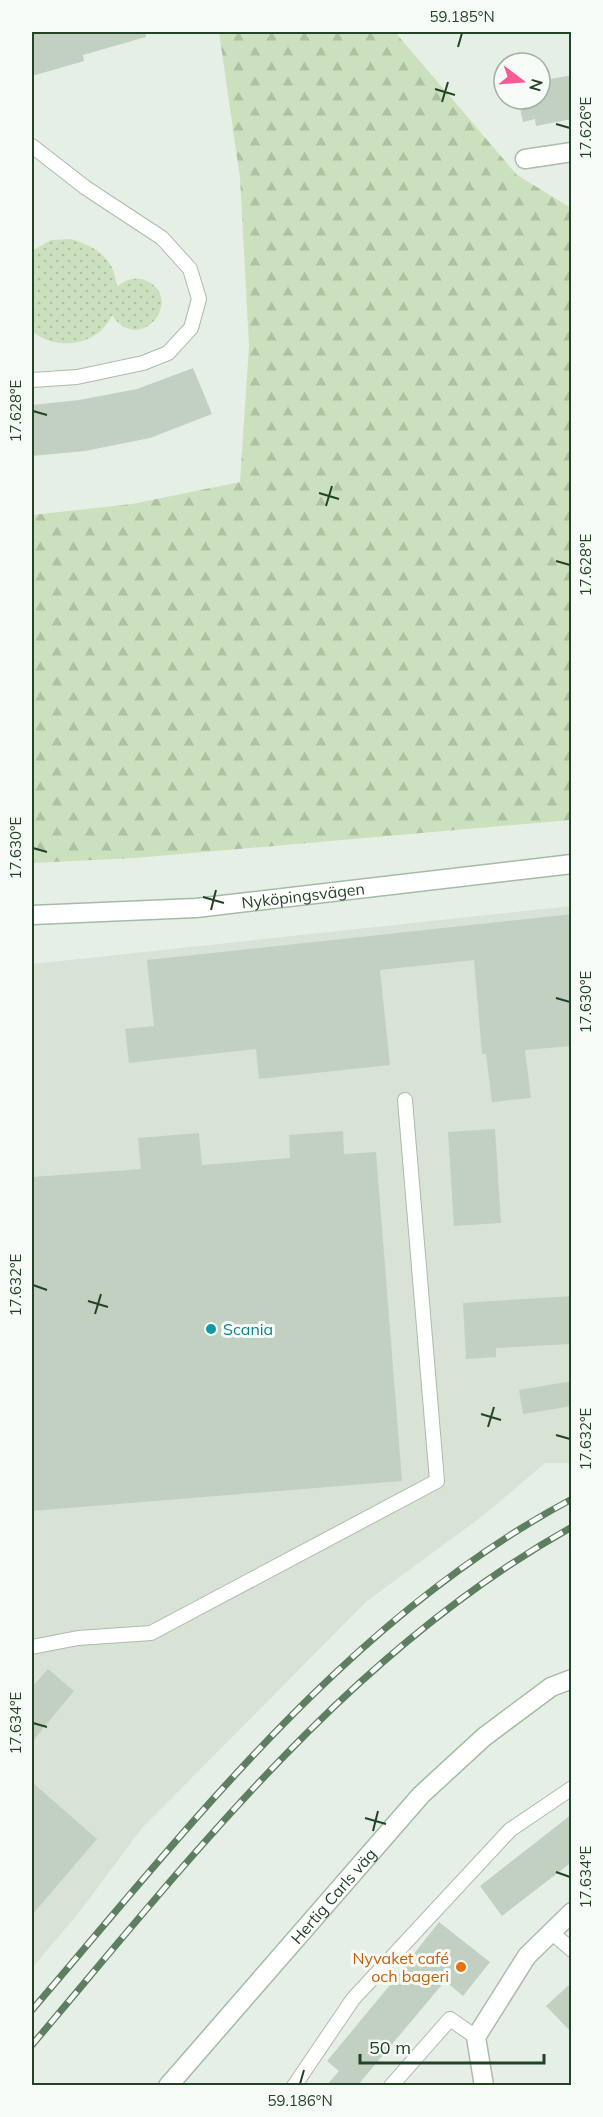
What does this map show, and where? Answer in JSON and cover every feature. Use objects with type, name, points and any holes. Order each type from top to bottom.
[{"type":"main road","points":[[525,159],[572,152]]},
{"type":"main road","name":"Nyköpingsvägen","points":[[32,915],[196,908],[572,864]]},
{"type":"main road","name":"Hertig Carls väg","points":[[168,2085],[421,1795],[484,1737],[551,1687],[572,1679]]},
{"type":"main road","points":[[484,2085],[476,2037],[527,1956],[572,1912]]},
{"type":"lane","points":[[32,146],[86,188],[162,238],[190,269],[199,299],[191,328],[168,353],[142,363],[77,377],[32,380]]},
{"type":"lane","points":[[32,1647],[78,1638],[151,1633],[437,1481],[405,1100]]},
{"type":"lane","points":[[294,2085],[353,1999],[510,1830],[572,1788]]},
{"type":"lane","points":[[551,1932],[572,1950]]},
{"type":"lane","points":[[391,2085],[450,2019],[476,2037]]},
{"type":"shaded area","name":"Scania","points":[[571,906],[571,1463],[545,1463],[484,1515],[367,1601],[142,1828],[81,1910],[32,1968],[32,964]]},
{"type":"green space","points":[[219,32],[395,32],[517,175],[571,208],[571,820],[135,858],[32,863],[32,515],[132,504],[240,482],[249,346],[240,178]]},
{"type":"green space","points":[[71,239],[103,255],[112,268],[117,287],[128,280],[139,279],[147,281],[158,289],[162,300],[160,311],[154,320],[145,327],[135,330],[123,326],[112,315],[97,334],[76,342],[53,342],[32,331],[32,251],[51,240]]},
{"type":"building","points":[[32,32],[145,32],[146,37],[83,55],[84,61],[32,76]]},
{"type":"building","points":[[572,75],[572,119],[536,126],[535,119],[523,122],[521,111],[552,111],[552,79]]},
{"type":"building","points":[[193,368],[212,414],[150,438],[85,451],[32,456],[32,405],[79,400],[137,389]]},
{"type":"building","points":[[572,914],[572,1046],[525,1050],[531,1098],[492,1102],[486,1054],[482,1054],[474,960],[380,970],[390,1065],[259,1079],[256,1049],[129,1063],[125,1029],[154,1026],[147,960]]},
{"type":"building","points":[[495,1129],[501,1223],[454,1226],[448,1132]]},
{"type":"building","name":"Scania","points":[[343,1131],[344,1154],[376,1152],[402,1481],[32,1511],[32,1177],[141,1169],[138,1138],[199,1133],[202,1165],[290,1158],[289,1135]]},
{"type":"building","points":[[572,1296],[572,1344],[496,1348],[496,1357],[466,1359],[463,1303]]},
{"type":"building","points":[[572,1381],[572,1406],[523,1414],[519,1390]]},
{"type":"building","points":[[48,1669],[74,1691],[32,1742],[32,1687]]},
{"type":"building","points":[[32,1782],[97,1839],[32,1915]]},
{"type":"building","points":[[572,1814],[572,1862],[502,1916],[480,1886]]},
{"type":"building","points":[[439,1922],[490,1962],[463,1996],[445,1981],[358,2085],[327,2085],[339,2071],[327,2061],[414,1956]]},
{"type":"building","points":[[572,1982],[572,2033],[546,2006]]},
{"type":"railway","points":[[32,2010],[215,1797],[346,1663],[416,1602],[492,1547],[572,1499]]},
{"type":"railway","points":[[32,2045],[215,1830],[279,1761],[346,1695],[417,1634],[492,1577],[572,1527]]},
{"type":"place","name":"Scania","points":[[211,1329]]},
{"type":"place","name":"Nyvaket café och bageri","points":[[461,1967]]}]
